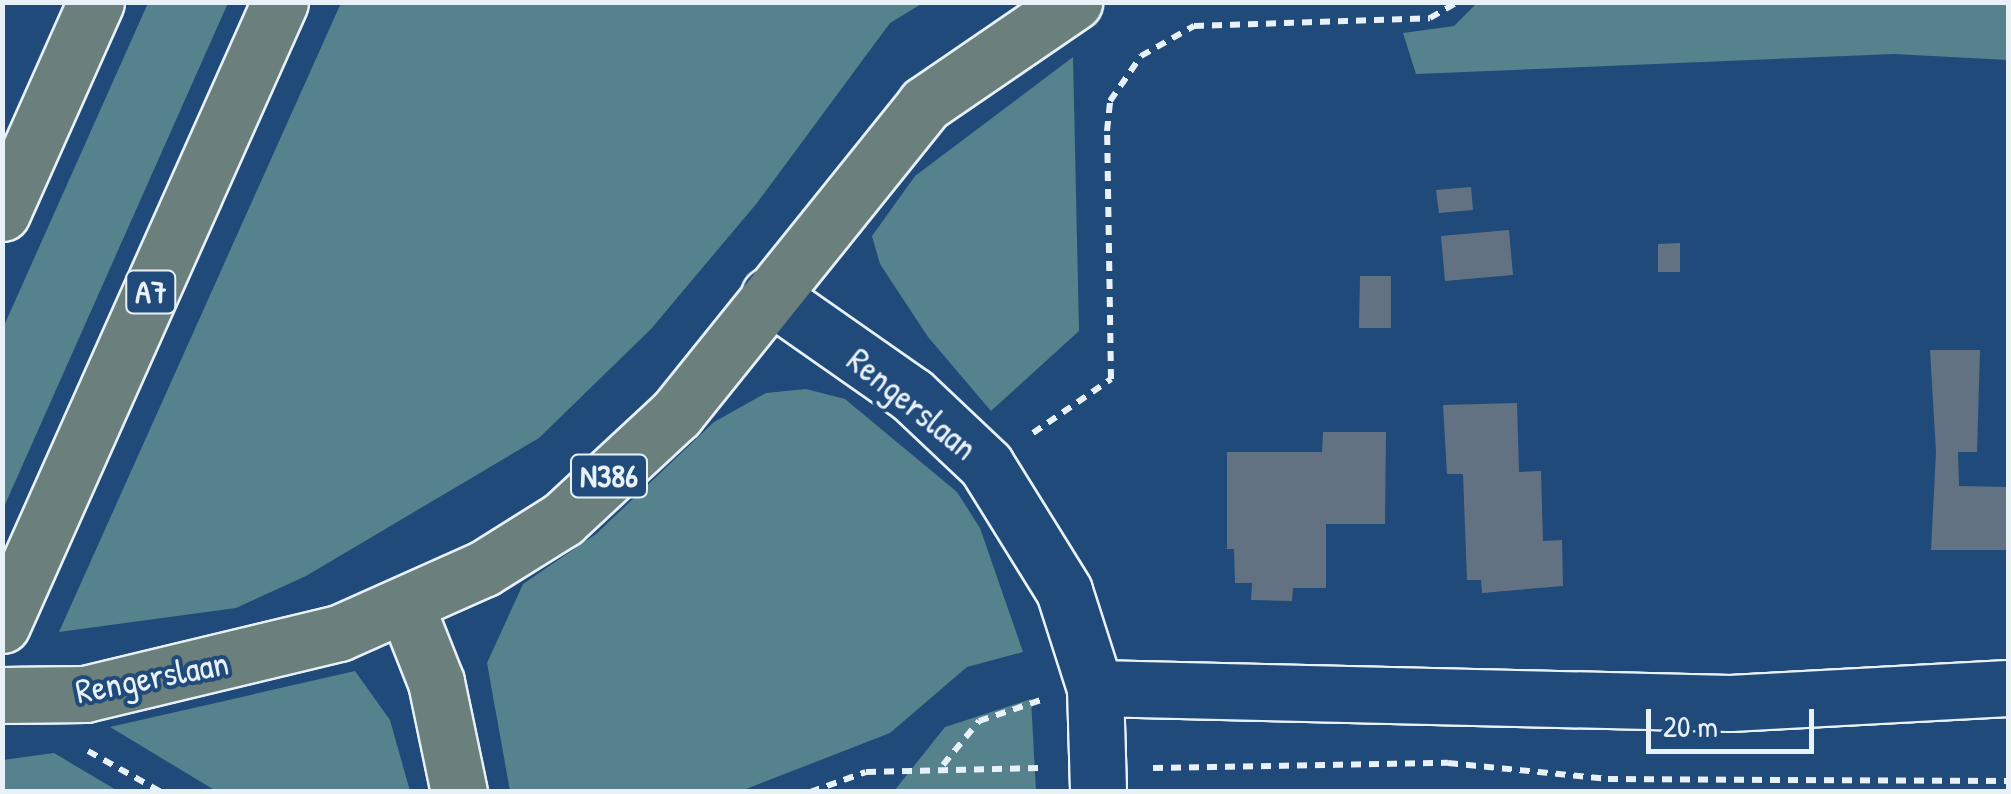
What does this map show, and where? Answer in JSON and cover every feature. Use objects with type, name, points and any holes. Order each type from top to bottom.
[{"type":"main road","name":"A7","points":[[12,603],[280,2]]},
{"type":"main road","name":"N386","points":[[769,295],[925,104],[1074,2]]},
{"type":"main road","points":[[2,212],[95,4]]},
{"type":"main road","name":"Rengerslaan","points":[[2,694],[85,694],[228,664],[339,633],[406,606],[563,519],[676,414],[769,295]]},
{"type":"main road","points":[[406,606],[436,682],[459,792]]},
{"type":"street","name":"Rengerslaan","points":[[769,295],[912,394],[986,465],[1064,591],[1095,688],[1100,780]]},
{"type":"street","points":[[1095,688],[1730,703],[2008,688]]},
{"type":"path","points":[[986,465],[1111,379],[1106,131],[1110,101],[1140,56],[1194,26],[1430,18],[1458,2]]},
{"type":"path","points":[[942,766],[979,721],[1009,706],[1095,688]]},
{"type":"path","points":[[84,748],[161,792]]},
{"type":"path","points":[[810,792],[866,772],[942,766],[1100,780],[1448,764],[1608,779],[2008,781]]},
{"type":"green space","points":[[148,3],[228,3],[3,509],[3,328]]},
{"type":"green space","points":[[341,3],[923,3],[890,23],[757,203],[651,329],[539,438],[306,576],[236,608],[59,632]]},
{"type":"green space","points":[[1477,3],[2008,3],[2008,60],[1894,54],[1416,74],[1403,33],[1454,26]]},
{"type":"green space","points":[[1073,57],[1079,331],[991,411],[928,337],[880,264],[872,236],[915,176]]},
{"type":"green space","points":[[806,389],[845,399],[957,492],[980,528],[1023,652],[967,667],[890,733],[741,791],[510,791],[487,663],[523,584],[596,534],[714,422],[766,393]]},
{"type":"green space","points":[[355,671],[390,720],[410,791],[216,791],[110,727]]},
{"type":"green space","points":[[1031,699],[1036,791],[894,791],[945,727]]},
{"type":"green space","points":[[54,753],[118,791],[3,791],[3,760]]},
{"type":"building","points":[[1471,187],[1473,210],[1439,213],[1436,190]]},
{"type":"building","points":[[1509,230],[1513,275],[1445,281],[1441,236]]},
{"type":"building","points":[[1680,243],[1680,272],[1658,272],[1658,244]]},
{"type":"building","points":[[1360,276],[1391,276],[1391,328],[1359,328]]},
{"type":"building","points":[[1930,350],[1980,350],[1977,452],[1958,452],[1959,486],[2008,487],[2008,550],[1931,550],[1936,452]]},
{"type":"building","points":[[1517,403],[1519,472],[1541,471],[1543,541],[1562,540],[1563,586],[1482,593],[1481,580],[1467,580],[1463,474],[1447,474],[1443,405]]},
{"type":"building","points":[[1323,432],[1386,432],[1385,524],[1326,524],[1326,588],[1293,588],[1292,601],[1251,600],[1252,583],[1235,583],[1234,549],[1227,549],[1227,452],[1322,452]]}]
